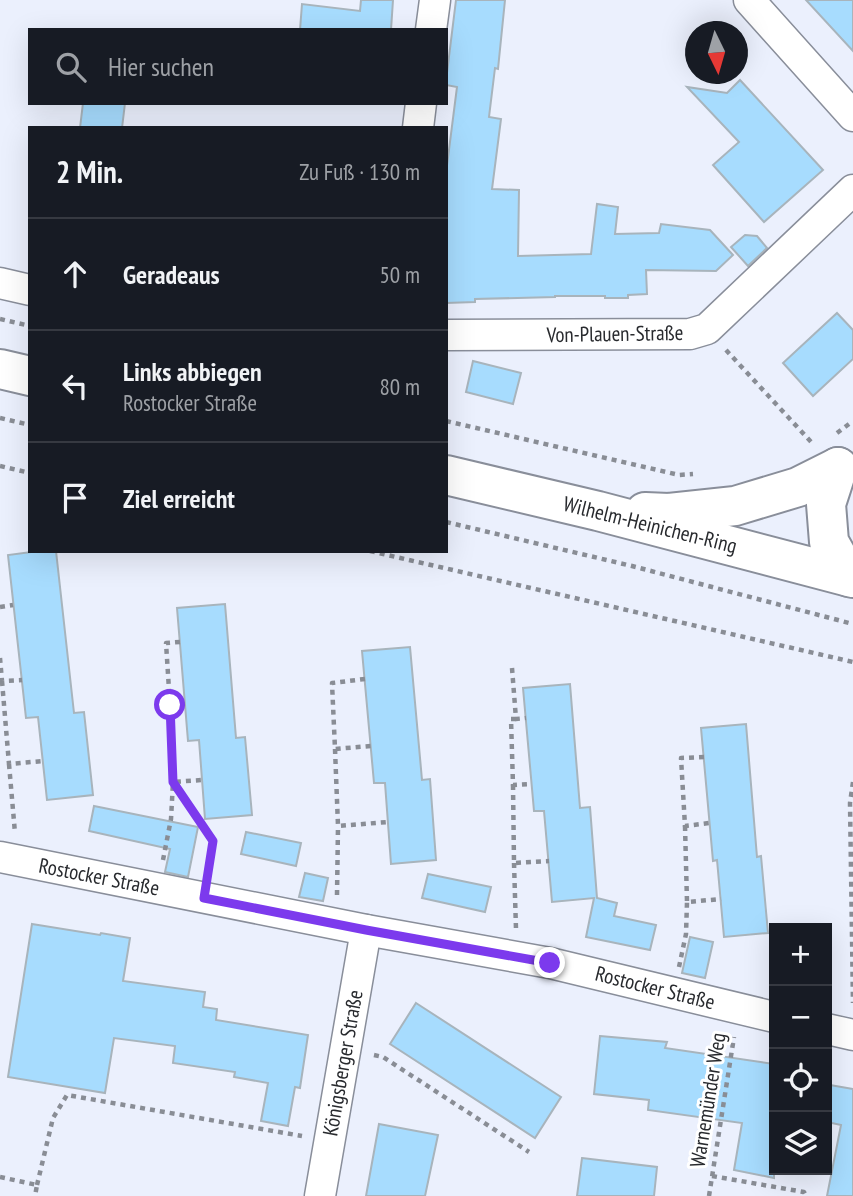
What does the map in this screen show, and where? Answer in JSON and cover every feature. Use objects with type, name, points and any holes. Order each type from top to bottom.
[{"type":"main road","points":[[0,369],[28,376]]},
{"type":"main road","points":[[598,511],[669,513],[735,506],[798,487],[832,458]]},
{"type":"main road","points":[[832,458],[826,504],[829,542],[847,563]]},
{"type":"main road","name":"Wilhelm-Heinichen-Ring","points":[[448,475],[789,561],[847,563]]},
{"type":"street","points":[[431,28],[435,0]]},
{"type":"street","points":[[749,0],[853,116]]},
{"type":"street","points":[[418,126],[421,105]]},
{"type":"street","name":"Von-Plauen-Straße","points":[[448,335],[690,334],[707,329],[853,190]]},
{"type":"street","points":[[0,283],[28,290]]},
{"type":"street","name":"Rostocker Straße","points":[[8,859],[351,928],[550,963],[769,1016]]},
{"type":"street","name":"Königsberger Straße","points":[[320,1196],[345,1052],[351,928]]},
{"type":"street","points":[[832,1030],[853,1035]]},
{"type":"path","points":[[0,319],[28,326]]},
{"type":"path","points":[[707,329],[816,447],[832,458]]},
{"type":"path","points":[[0,418],[28,425]]},
{"type":"path","points":[[448,421],[679,475],[704,474]]},
{"type":"path","points":[[0,466],[28,473]]},
{"type":"path","points":[[448,522],[632,566],[853,624]]},
{"type":"path","points":[[379,553],[853,662]]},
{"type":"path","points":[[0,607],[13,605]]},
{"type":"path","points":[[157,888],[171,819],[173,782],[166,643],[180,642]]},
{"type":"path","points":[[0,657],[9,764],[8,859]]},
{"type":"path","points":[[512,668],[516,719]]},
{"type":"path","points":[[351,928],[338,826],[332,683],[365,679]]},
{"type":"path","points":[[2,681],[22,680]]},
{"type":"path","points":[[170,705],[185,704]]},
{"type":"path","points":[[517,957],[511,719],[526,718]]},
{"type":"path","points":[[335,749],[370,746]]},
{"type":"path","points":[[673,993],[686,934],[681,758],[704,757]]},
{"type":"path","points":[[9,764],[43,761]]},
{"type":"path","points":[[173,782],[202,780]]},
{"type":"path","points":[[173,782],[213,841],[204,898]]},
{"type":"path","points":[[853,782],[853,1003]]},
{"type":"path","points":[[513,785],[531,784]]},
{"type":"path","points":[[338,826],[388,822]]},
{"type":"path","points":[[685,826],[709,823]]},
{"type":"path","points":[[514,863],[549,861]]},
{"type":"path","points":[[687,902],[721,899]]},
{"type":"path","name":"Warnemünder Weg","points":[[709,1196],[738,1008]]},
{"type":"path","points":[[345,1052],[383,1057],[528,1152]]},
{"type":"path","points":[[35,1196],[53,1118],[66,1094],[330,1141]]},
{"type":"path","points":[[712,1175],[804,1192],[806,1196]]},
{"type":"path","points":[[0,1177],[37,1185]]},
{"type":"building","points":[[361,0],[393,0],[391,28],[300,28],[302,4],[360,11]]},
{"type":"building","points":[[456,0],[505,0],[498,69],[495,68],[489,117],[501,119],[492,189],[519,190],[518,256],[591,254],[597,204],[618,207],[615,234],[659,233],[661,224],[710,230],[733,255],[716,271],[646,270],[647,294],[628,295],[628,298],[555,296],[475,299],[475,302],[448,303],[448,157],[457,87],[448,85]]},
{"type":"building","points":[[806,0],[853,0],[853,51]]},
{"type":"building","points":[[736,84],[744,84],[823,170],[764,222],[713,165],[739,142],[687,87],[727,93]]},
{"type":"building","points":[[83,105],[125,105],[122,126],[80,126]]},
{"type":"building","points":[[745,235],[757,236],[767,248],[748,266],[731,247]]},
{"type":"building","points":[[837,313],[853,330],[853,359],[813,396],[783,363]]},
{"type":"building","points":[[473,361],[521,373],[513,404],[466,392]]},
{"type":"building","points":[[56,553],[74,713],[84,712],[93,795],[47,800],[38,717],[26,718],[8,555]]},
{"type":"building","points":[[225,604],[236,738],[245,737],[252,815],[205,819],[199,740],[188,741],[177,608]]},
{"type":"building","points":[[410,647],[422,780],[430,779],[436,860],[391,864],[385,783],[374,783],[362,651]]},
{"type":"building","points":[[570,684],[580,808],[590,807],[597,898],[617,903],[614,916],[656,925],[650,950],[586,937],[594,898],[552,902],[544,811],[534,811],[523,688]]},
{"type":"building","points":[[746,724],[757,857],[761,856],[768,933],[724,937],[717,860],[713,861],[701,728]]},
{"type":"building","points":[[94,806],[198,827],[188,877],[165,872],[170,849],[89,831]]},
{"type":"building","points":[[246,832],[301,843],[296,866],[241,854]]},
{"type":"building","points":[[305,873],[328,878],[323,901],[299,897]]},
{"type":"building","points":[[428,874],[491,887],[485,912],[422,898]]},
{"type":"building","points":[[32,924],[130,938],[123,981],[205,992],[203,1007],[217,1009],[216,1020],[308,1035],[300,1088],[295,1087],[288,1126],[261,1121],[268,1083],[234,1077],[235,1072],[173,1063],[175,1046],[114,1038],[105,1093],[8,1077]]},
{"type":"building","points":[[690,937],[713,942],[705,978],[682,973]]},
{"type":"building","points":[[416,1003],[561,1097],[535,1138],[390,1044]]},
{"type":"building","points":[[600,1036],[667,1042],[665,1048],[769,1063],[769,1175],[774,1175],[774,1178],[734,1170],[742,1123],[648,1110],[649,1100],[594,1094]]},
{"type":"building","points":[[832,1085],[853,1089],[853,1196],[827,1196],[832,1175],[841,1125],[832,1123]]},
{"type":"building","points":[[379,1124],[438,1135],[425,1196],[366,1196]]},
{"type":"building","points":[[582,1158],[657,1167],[654,1196],[577,1196]]},
{"type":"route","points":[[170,705],[173,782],[213,841],[204,898],[550,963]]}]
